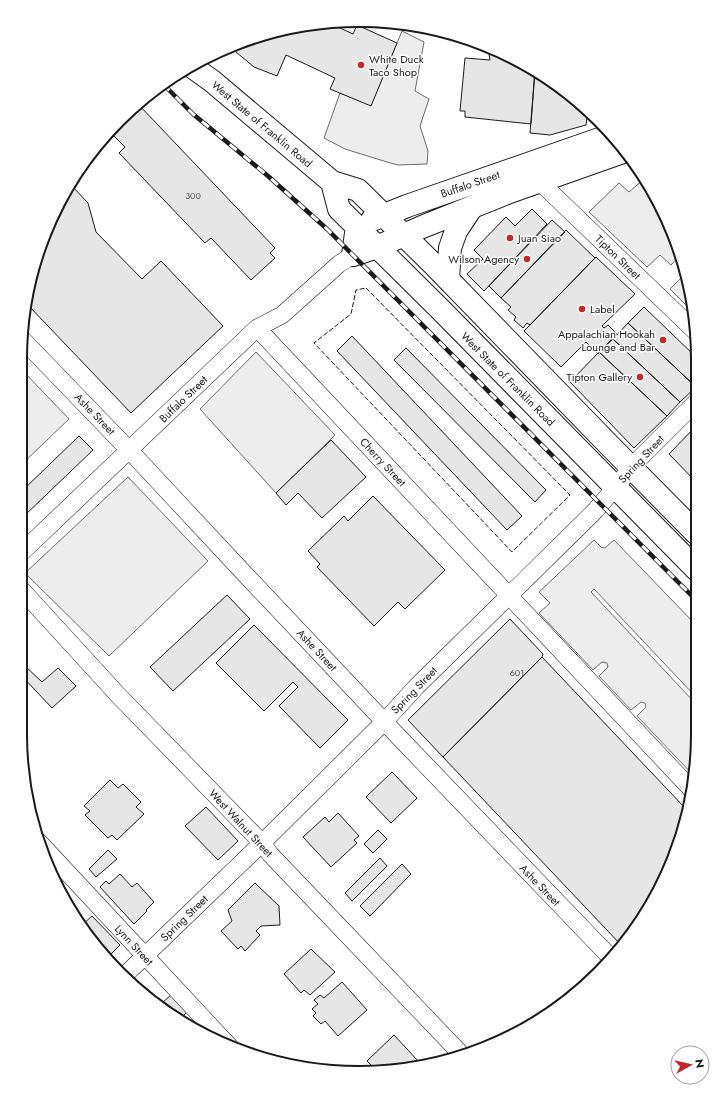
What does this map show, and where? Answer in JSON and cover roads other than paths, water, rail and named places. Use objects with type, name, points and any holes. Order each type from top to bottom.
[{"type":"main road","name":"West State of Franklin Road","points":[[196,69],[212,81],[332,182],[358,190],[384,215],[448,279],[623,477],[691,563]]},
{"type":"main road","name":"Buffalo Street","points":[[356,226],[606,137]]},
{"type":"main road","name":"Buffalo Street","points":[[353,255],[377,248],[404,235],[472,207],[619,153]]},
{"type":"main road","name":"West State of Franklin Road","points":[[332,182],[339,209],[441,310],[623,477],[691,529]]},
{"type":"main road","points":[[448,279],[450,248],[456,231],[472,207]]},
{"type":"main road","points":[[353,255],[356,226]]},
{"type":"street","name":"Tipton Street","points":[[540,182],[689,325]]},
{"type":"street","name":"Buffalo Street","points":[[27,547],[257,328],[282,315],[339,264],[353,255]]},
{"type":"street","name":"Cherry Street","points":[[257,328],[687,785]]},
{"type":"street","name":"Ashe Street","points":[[28,345],[130,450],[242,572],[384,722],[608,954]]},
{"type":"street","name":"Spring Street","points":[[128,972],[262,843],[384,722],[417,686],[596,510],[623,477],[691,407]]},
{"type":"street","name":"West Walnut Street","points":[[27,596],[118,696],[262,843],[270,854],[458,1051]]},
{"type":"street","name":"Lynn Street","points":[[49,853],[217,1034]]},
{"type":"railway","points":[[167,88],[193,114],[268,176],[327,229],[691,595]]},
{"type":"place","name":"White Duck Taco Shop","points":[[361,65]]},
{"type":"place","name":"Juan Siao","points":[[510,238]]},
{"type":"place","name":"Wilson Agency","points":[[527,259]]},
{"type":"place","name":"Label","points":[[582,309]]},
{"type":"place","name":"Appalachian Hookah Lounge and Bar","points":[[663,340]]},
{"type":"place","name":"Tipton Gallery","points":[[640,377]]}]
